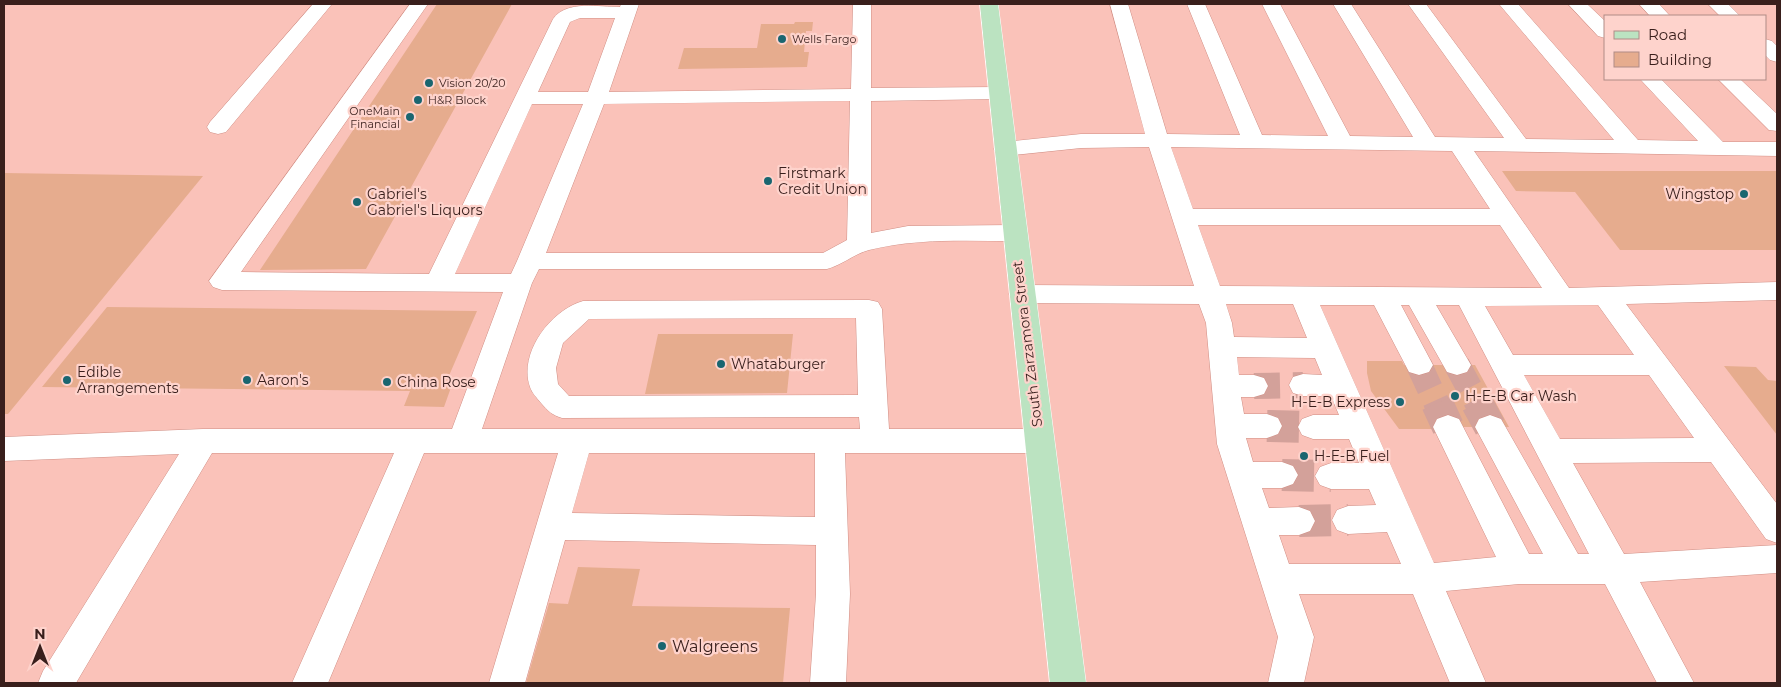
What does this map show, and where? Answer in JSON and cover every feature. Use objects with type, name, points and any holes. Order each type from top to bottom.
[{"type":"main road","name":"South Zarzamora Street","points":[[989,4],[1004,149],[1068,683]]},
{"type":"lane","points":[[218,127],[323,4]]},
{"type":"lane","points":[[419,4],[222,281],[438,282],[524,272],[826,261],[858,244],[908,234],[1015,233]]},
{"type":"lane","points":[[858,244],[862,4]]},
{"type":"lane","points":[[1119,4],[1158,140],[1219,324],[1222,347],[1240,386],[1230,426],[1232,444],[1296,637],[1286,683]]},
{"type":"lane","points":[[1196,4],[1254,142]]},
{"type":"lane","points":[[1271,4],[1343,143]]},
{"type":"lane","points":[[1342,4],[1428,144]]},
{"type":"lane","points":[[1417,4],[1519,144]]},
{"type":"lane","points":[[1508,4],[1632,147]]},
{"type":"lane","points":[[1577,4],[1604,31]]},
{"type":"lane","points":[[1648,4],[1660,15]]},
{"type":"lane","points":[[1716,4],[1730,15]]},
{"type":"lane","points":[[438,282],[562,19],[577,12],[629,8],[596,98],[524,272],[463,441]]},
{"type":"lane","points":[[1766,46],[1777,56]]},
{"type":"lane","points":[[1651,80],[1717,148]]},
{"type":"lane","points":[[1729,80],[1777,125]]},
{"type":"lane","points":[[526,98],[999,93]]},
{"type":"lane","points":[[1004,149],[1081,141],[1158,140],[1777,149]]},
{"type":"lane","points":[[1458,144],[1562,297]]},
{"type":"lane","points":[[1184,217],[1508,217]]},
{"type":"lane","points":[[1022,294],[1562,297],[1777,291]]},
{"type":"lane","points":[[1605,295],[1777,529]]},
{"type":"lane","points":[[1303,296],[1468,683]]},
{"type":"lane","points":[[1383,296],[1419,365]]},
{"type":"lane","points":[[1417,296],[1456,365]]},
{"type":"lane","points":[[1467,296],[1676,683]]},
{"type":"lane","points":[[874,406],[562,406],[544,387],[542,368],[550,339],[566,322],[583,310],[869,309],[874,406],[875,441]]},
{"type":"lane","points":[[1222,347],[1325,348]]},
{"type":"lane","points":[[1504,365],[1656,365]]},
{"type":"lane","points":[[1303,385],[1341,386]]},
{"type":"lane","points":[[1230,426],[1267,426]]},
{"type":"lane","points":[[1313,426],[1358,426]]},
{"type":"lane","points":[[1448,426],[1519,569]]},
{"type":"lane","points":[[1490,426],[1568,568]]},
{"type":"lane","points":[[4,449],[202,441],[1039,441]]},
{"type":"lane","points":[[56,683],[202,441]]},
{"type":"lane","points":[[310,683],[414,441]]},
{"type":"lane","points":[[508,683],[578,441]]},
{"type":"lane","points":[[828,683],[832,594],[830,441]]},
{"type":"lane","points":[[1550,451],[1719,450]]},
{"type":"lane","points":[[1243,476],[1282,476]]},
{"type":"lane","points":[[1331,476],[1379,476]]},
{"type":"lane","points":[[1348,520],[1397,518]]},
{"type":"lane","points":[[1258,522],[1299,521]]},
{"type":"lane","points":[[553,526],[831,531]]},
{"type":"lane","points":[[1277,579],[1423,579],[1519,569],[1613,569],[1777,559]]},
{"type":"building","points":[[437,4],[512,4],[366,269],[260,270]]},
{"type":"building","name":"Wells Fargo","points":[[795,22],[813,22],[812,31],[806,31],[804,52],[809,52],[807,67],[678,69],[684,48],[757,48],[761,24],[794,24]]},
{"type":"building","points":[[1502,171],[1777,171],[1777,250],[1620,250],[1575,192],[1516,191]]},
{"type":"building","points":[[4,173],[203,176],[8,414],[4,414]]},
{"type":"building","points":[[107,307],[477,311],[448,378],[454,379],[444,407],[404,406],[410,391],[42,387]]},
{"type":"building","name":"Whataburger","points":[[658,334],[793,334],[787,393],[645,394]]},
{"type":"building","name":"H-E-B Car Wash","points":[[1367,361],[1402,361],[1404,365],[1475,365],[1509,427],[1399,429],[1371,391],[1367,373]]},
{"type":"building","points":[[1724,366],[1756,367],[1768,380],[1777,381],[1777,435]]},
{"type":"building","name":"Walgreens","points":[[578,567],[640,569],[632,606],[790,608],[783,683],[526,683],[549,603],[568,604]]},
{"type":"tunnel","points":[[1419,365],[1437,404]]},
{"type":"tunnel","points":[[1457,365],[1478,404]]},
{"type":"tunnel","points":[[1254,386],[1303,385]]},
{"type":"tunnel","points":[[1437,403],[1448,427]]},
{"type":"tunnel","points":[[1477,403],[1490,427]]},
{"type":"tunnel","points":[[1267,426],[1313,427]]},
{"type":"tunnel","points":[[1282,475],[1331,476]]},
{"type":"tunnel","points":[[1299,521],[1348,520]]},
{"type":"place","name":"Wells Fargo","points":[[782,39]]},
{"type":"place","name":"Vision 20/20","points":[[429,83]]},
{"type":"place","name":"H&R Block","points":[[418,100]]},
{"type":"place","name":"OneMain Financial","points":[[410,117]]},
{"type":"place","name":"Firstmark Credit Union","points":[[768,181]]},
{"type":"place","name":"Wingstop","points":[[1744,194]]},
{"type":"place","name":"Gabriel's Gabriel's Liquors","points":[[357,202]]},
{"type":"place","name":"Whataburger","points":[[721,364]]},
{"type":"place","name":"Edible Arrangements","points":[[67,380]]},
{"type":"place","name":"Aaron's","points":[[247,380]]},
{"type":"place","name":"China Rose","points":[[387,382]]},
{"type":"place","name":"H-E-B Car Wash","points":[[1455,396]]},
{"type":"place","name":"H-E-B Express","points":[[1400,402]]},
{"type":"place","name":"H-E-B Fuel","points":[[1304,456]]},
{"type":"place","name":"Walgreens","points":[[662,646]]}]
